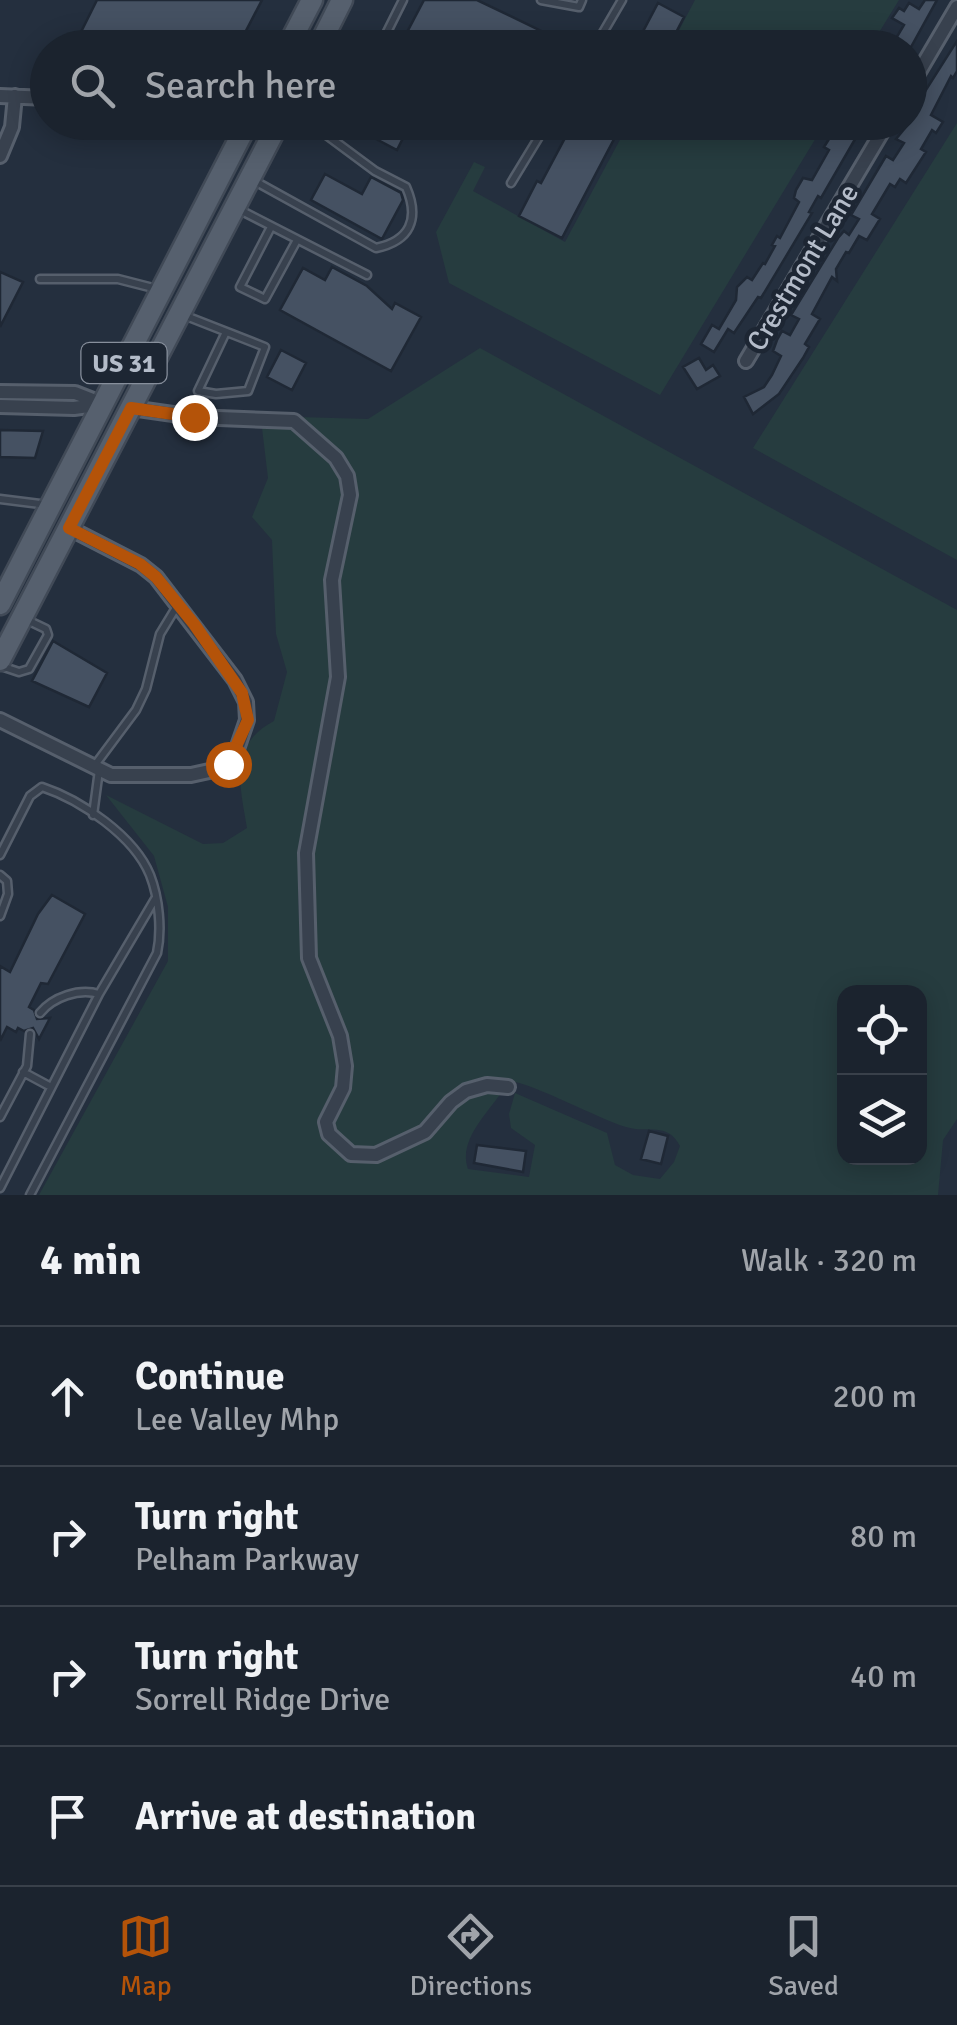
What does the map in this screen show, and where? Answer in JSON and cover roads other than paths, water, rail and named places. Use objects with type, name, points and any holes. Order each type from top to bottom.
[{"type":"main road","points":[[296,30],[312,0]]},
{"type":"main road","points":[[332,30],[342,0]]},
{"type":"main road","name":"US 31","points":[[0,604],[239,140]]},
{"type":"main road","name":"US 31","points":[[0,663],[270,140]]},
{"type":"main road","points":[[103,404],[131,408]]},
{"type":"main road","points":[[51,505],[69,528]]},
{"type":"street","points":[[927,59],[957,7]]},
{"type":"street","points":[[0,156],[12,127],[7,96]]},
{"type":"street","name":"Crestmont Lane","points":[[746,361],[877,140]]},
{"type":"street","points":[[0,392],[74,393],[103,404]]},
{"type":"street","points":[[0,406],[74,408],[103,404]]},
{"type":"street","points":[[131,408],[194,417],[294,422],[336,458],[347,476],[350,495],[332,580],[338,677],[306,853],[309,958],[340,1036],[345,1066],[343,1088],[326,1122],[329,1134],[351,1154],[376,1156],[425,1132],[466,1090],[487,1085],[508,1087]]},
{"type":"street","points":[[0,720],[111,775],[126,776],[190,775],[224,768],[236,752],[248,720],[242,693],[166,589],[140,564],[69,528]]},
{"type":"lane","points":[[388,30],[403,0]]},
{"type":"lane","points":[[541,0],[579,7],[582,0]]},
{"type":"lane","points":[[604,30],[622,0]]},
{"type":"lane","points":[[250,178],[376,248],[394,244],[408,231],[412,213],[406,187],[332,140]]},
{"type":"lane","points":[[512,183],[537,140]]},
{"type":"lane","points":[[235,208],[367,275]]},
{"type":"lane","points":[[271,227],[240,287],[265,299],[297,240]]},
{"type":"lane","points":[[40,279],[118,279],[162,290]]},
{"type":"lane","points":[[180,314],[265,347],[248,391],[198,391],[226,332]]},
{"type":"lane","points":[[0,499],[51,505]]},
{"type":"lane","points":[[94,815],[96,767],[136,710],[146,690],[160,634],[177,606]]},
{"type":"lane","points":[[0,663],[20,672],[29,669],[48,636],[46,628],[22,618]]},
{"type":"lane","points":[[0,854],[30,796],[42,787],[60,793],[94,815],[140,859],[151,876],[161,934],[157,953],[30,1195]]},
{"type":"lane","points":[[0,875],[7,881],[8,894],[0,916]]},
{"type":"lane","points":[[0,1188],[99,994],[155,899]]},
{"type":"lane","points":[[40,1013],[49,1003],[82,990],[99,994]]},
{"type":"lane","points":[[0,1117],[23,1072],[30,1034]]},
{"type":"lane","points":[[23,1072],[51,1087]]}]
